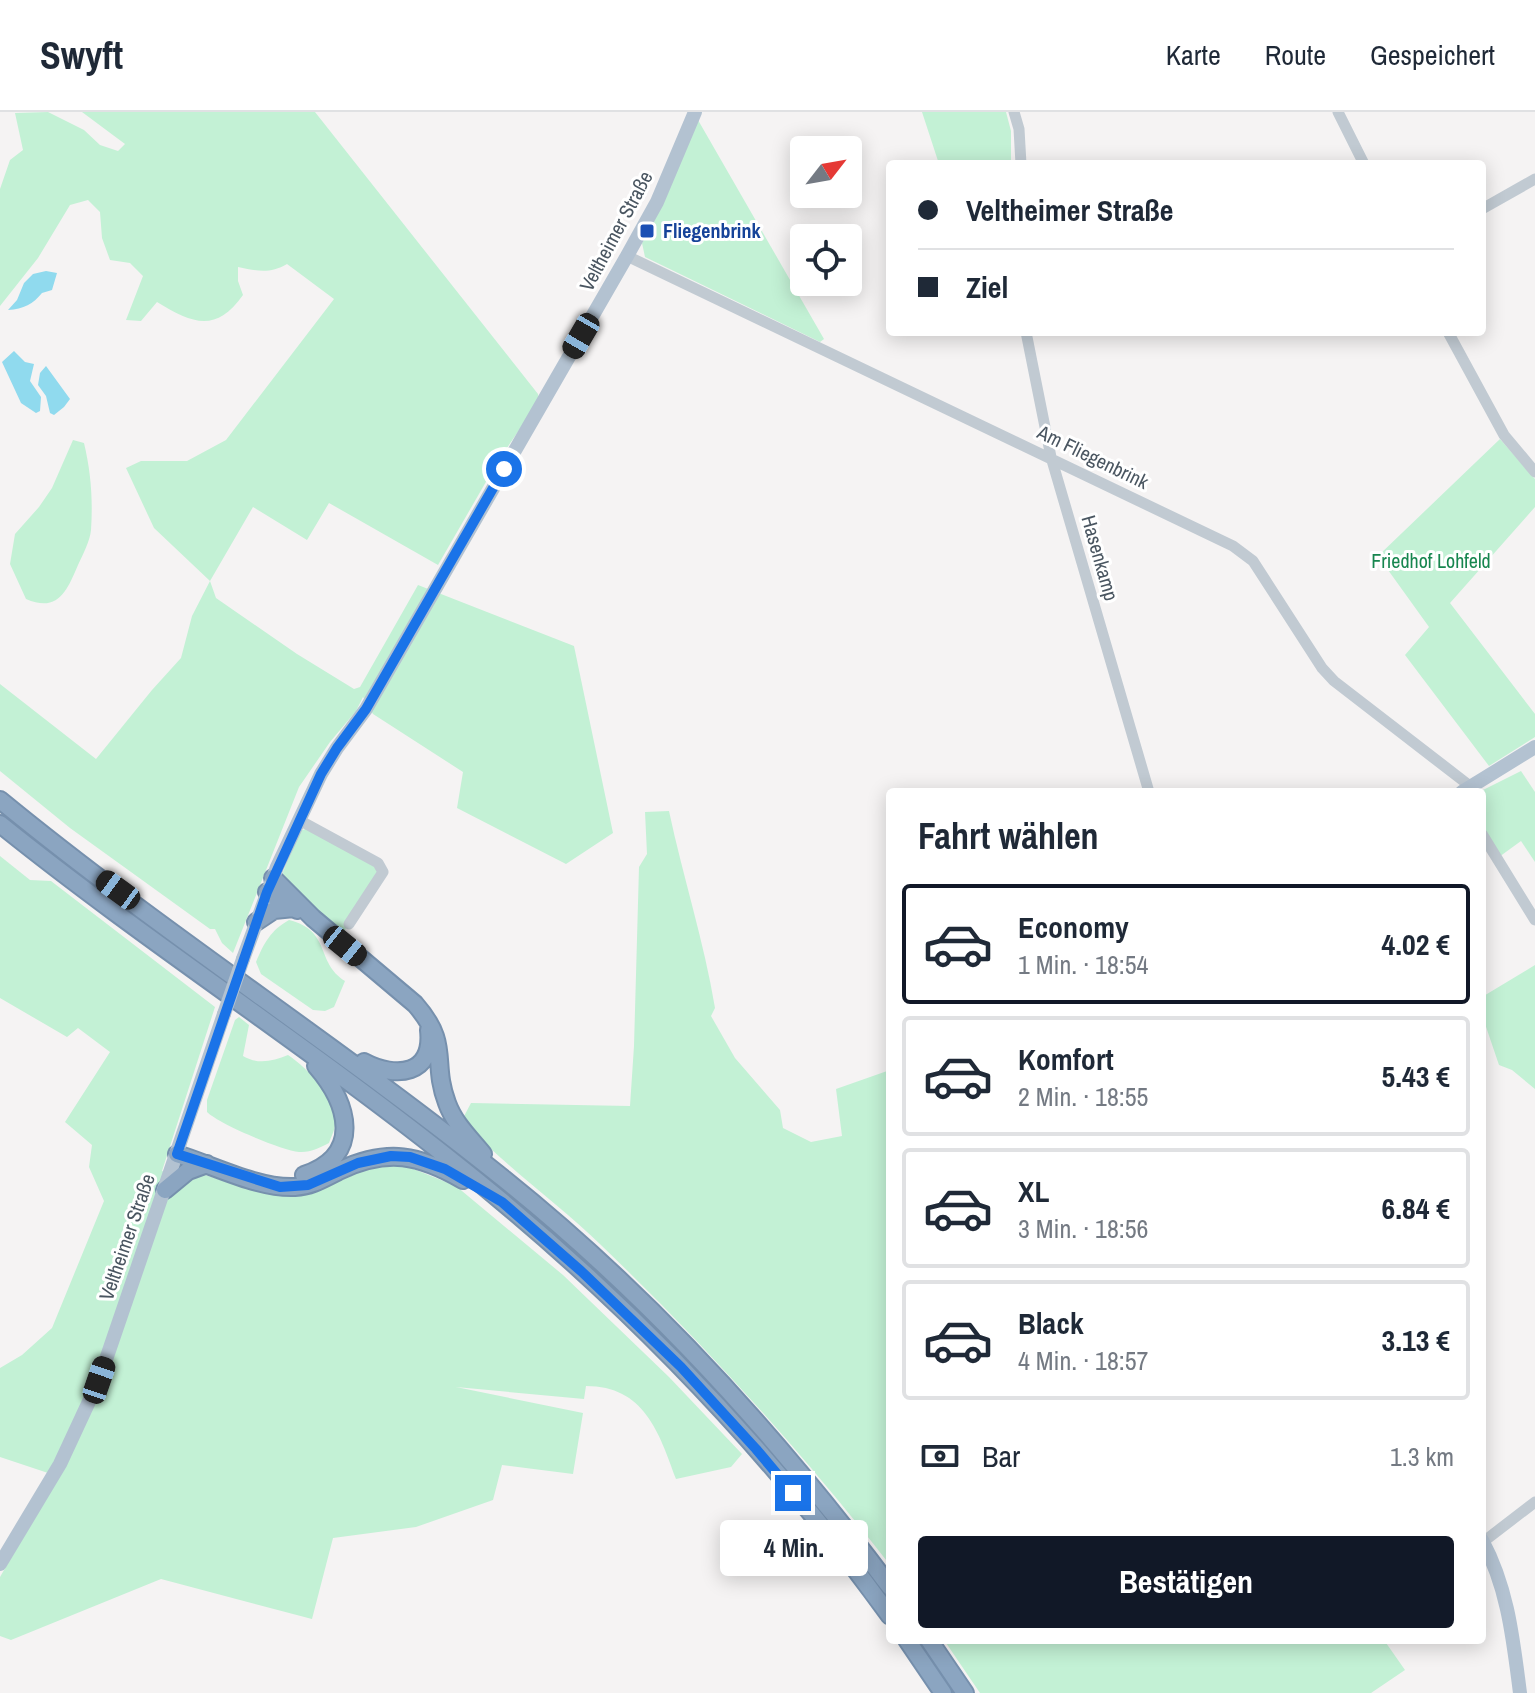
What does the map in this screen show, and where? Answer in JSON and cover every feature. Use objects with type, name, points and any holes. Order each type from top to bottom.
[{"type":"highway","points":[[0,800],[505,1180],[646,1307],[720,1383],[845,1527],[886,1582]]},
{"type":"highway","points":[[0,824],[401,1121],[502,1202],[581,1271],[681,1367],[756,1449],[886,1611]]},
{"type":"highway","points":[[270,885],[415,1004],[433,1026],[438,1039],[443,1087],[456,1122],[505,1180]]},
{"type":"highway","points":[[270,885],[294,908],[313,918]]},
{"type":"highway","points":[[256,922],[274,910],[294,908]]},
{"type":"highway","points":[[315,1035],[378,1069],[392,1072],[413,1069],[424,1058],[430,1042],[429,1029],[415,1004]]},
{"type":"highway","points":[[179,1149],[262,1174],[296,1177],[319,1170],[328,1163],[344,1133],[345,1116],[340,1099],[327,1079],[299,1047]]},
{"type":"highway","points":[[179,1149],[208,1164],[260,1182],[293,1187],[308,1185],[375,1157],[410,1157],[445,1169],[502,1202]]},
{"type":"highway","points":[[165,1190],[193,1168],[208,1164]]},
{"type":"highway","points":[[910,1644],[943,1693]]},
{"type":"highway","points":[[932,1644],[965,1693]]},
{"type":"main road","name":"Veltheimer Straße","points":[[0,1564],[60,1464],[99,1380],[256,922],[299,820],[322,773],[366,709],[627,256],[657,202],[695,112]]},
{"type":"main road","points":[[1468,788],[1535,747]]},
{"type":"main road","points":[[1486,1549],[1500,1577],[1505,1598],[1520,1693]]},
{"type":"street","points":[[1014,112],[1019,129],[1021,160]]},
{"type":"street","points":[[1338,112],[1362,160]]},
{"type":"street","points":[[1486,207],[1535,179]]},
{"type":"street","name":"Am Fliegenbrink","points":[[627,256],[1233,546],[1253,561],[1322,668],[1334,681],[1465,788]]},
{"type":"street","name":"Hasenkamp","points":[[1027,336],[1051,457],[1148,788]]},
{"type":"street","points":[[1450,336],[1504,435],[1535,472]]},
{"type":"street","points":[[299,820],[382,868],[383,872],[349,924]]},
{"type":"street","points":[[1486,840],[1535,920]]},
{"type":"street","points":[[1486,1538],[1535,1502]]},
{"type":"green space","points":[[48,112],[84,130],[100,145],[118,151],[125,144],[82,112],[315,112],[538,394],[539,401],[498,461],[438,565],[329,503],[307,540],[253,507],[210,581],[154,528],[126,468],[141,461],[187,461],[226,440],[334,299],[287,264],[269,270],[238,267],[238,281],[243,295],[233,307],[213,320],[182,316],[157,302],[141,321],[126,320],[143,276],[130,263],[110,260],[102,238],[100,212],[88,200],[70,205],[38,258],[0,306],[0,189],[10,160],[23,150],[15,113]]},
{"type":"green space","points":[[922,112],[1006,112],[1011,131],[1011,160],[938,160]]},
{"type":"green space","points":[[698,120],[790,280],[790,296],[799,296],[824,339],[820,342],[645,257],[642,243],[662,205]]},
{"type":"green space","name":"Friedhof Lohfeld","points":[[1500,439],[1535,479],[1535,507],[1450,603],[1535,714],[1535,737],[1489,766],[1405,655],[1429,627],[1378,556]]},
{"type":"green space","points":[[73,440],[84,443],[90,475],[90,534],[65,591],[54,601],[37,603],[26,599],[10,564],[15,534],[52,488]]},
{"type":"green space","points":[[210,581],[216,598],[354,689],[360,687],[418,585],[574,646],[613,833],[566,864],[457,808],[463,772],[373,714],[363,697],[356,711],[299,787],[233,953],[222,943],[215,929],[210,929],[70,828],[0,771],[0,684],[96,759],[181,658],[192,616]]},
{"type":"green space","points":[[1521,771],[1535,792],[1535,862],[1521,841],[1499,857],[1486,834],[1486,788]]},
{"type":"green space","points":[[669,811],[710,983],[715,1008],[711,1016],[735,1058],[780,1110],[783,1128],[811,1142],[842,1136],[836,1089],[886,1071],[886,1560],[752,1400],[678,1322],[585,1230],[462,1120],[471,1103],[630,1106],[639,867],[647,854],[645,812]]},
{"type":"green space","points":[[309,828],[373,863],[378,873],[342,935],[283,878],[299,831]]},
{"type":"green space","points":[[0,856],[30,880],[51,881],[215,1007],[162,1171],[190,1179],[196,1174],[205,1175],[258,1192],[294,1197],[322,1188],[360,1168],[390,1164],[411,1168],[456,1186],[563,1275],[669,1377],[742,1454],[731,1467],[676,1479],[655,1429],[635,1403],[622,1394],[586,1386],[584,1399],[456,1387],[583,1413],[573,1474],[502,1465],[493,1500],[416,1527],[333,1538],[312,1619],[161,1579],[11,1640],[0,1636],[0,1577],[40,1508],[54,1475],[0,1457],[0,1368],[22,1355],[52,1328],[104,1201],[89,1167],[92,1145],[65,1122],[110,1052],[78,1028],[67,1037],[0,998]]},
{"type":"green space","points":[[289,920],[312,932],[330,965],[345,981],[334,1007],[325,1011],[313,1010],[261,974],[256,962],[262,949],[273,933]]},
{"type":"green space","points":[[1535,965],[1535,1089],[1512,1070],[1499,1065],[1486,1027],[1486,995]]},
{"type":"green space","points":[[239,1017],[249,1025],[243,1056],[266,1061],[288,1055],[326,1094],[335,1126],[329,1143],[307,1152],[290,1150],[265,1142],[207,1112],[207,1100],[235,1020]]},
{"type":"green space","points":[[947,1644],[1387,1644],[1405,1670],[1371,1693],[980,1693]]},
{"type":"water","points":[[46,271],[57,273],[52,290],[42,293],[28,305],[8,310],[17,300],[24,283],[33,274]]},
{"type":"water","points":[[14,351],[25,362],[34,364],[30,381],[41,397],[40,411],[36,413],[21,403],[2,362]]},
{"type":"water","points":[[46,366],[70,399],[54,415],[50,413],[46,396],[38,385],[40,373]]},
{"type":"place","name":"Fliegenbrink","points":[[647,231]]},
{"type":"route","points":[[504,469],[366,709],[321,774],[267,892],[177,1154],[280,1187],[308,1185],[375,1157],[410,1157],[445,1169],[502,1202],[581,1271],[681,1367],[793,1493]]}]
